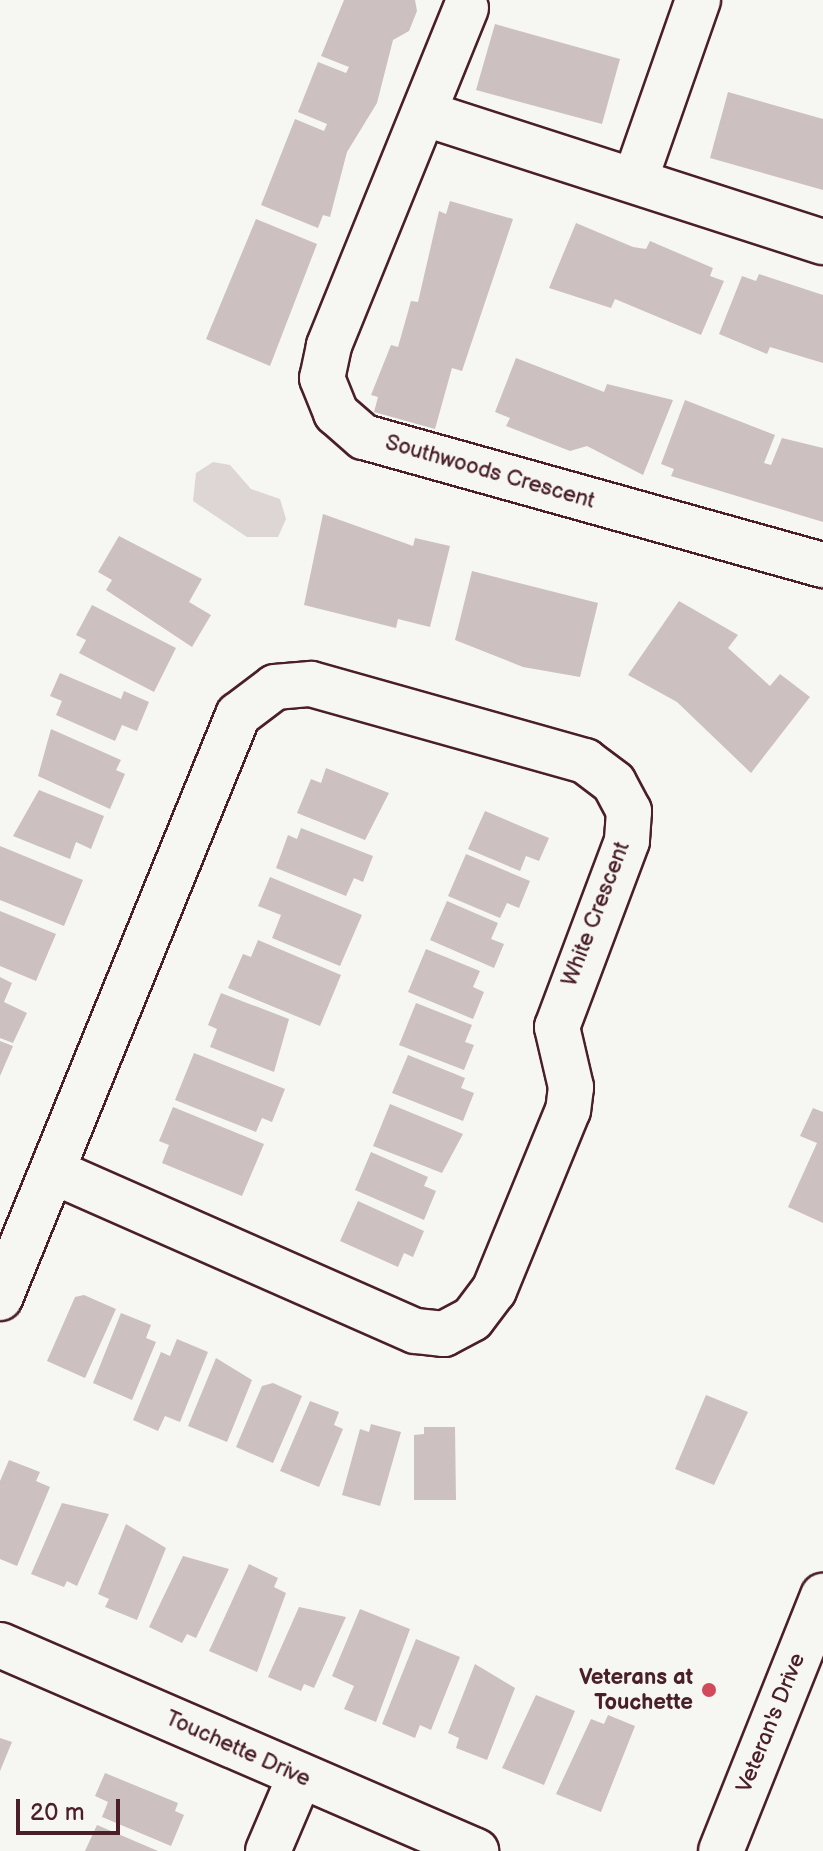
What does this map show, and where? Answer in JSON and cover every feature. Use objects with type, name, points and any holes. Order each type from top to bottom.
[{"type":"street","points":[[635,180],[698,0]]},
{"type":"street","name":"Southwoods Crescent","points":[[466,8],[426,114],[329,346],[322,378],[336,413],[364,437],[823,565]]},
{"type":"street","points":[[426,114],[823,242]]},
{"type":"street","name":"White Crescent","points":[[0,1298],[238,715],[275,687],[311,684],[585,761],[614,783],[629,811],[627,841],[557,1027],[571,1087],[568,1110],[494,1290],[472,1319],[444,1334],[415,1331],[53,1171]]},
{"type":"street","name":"Veteran's Drive","points":[[721,1851],[823,1596]]},
{"type":"street","name":"Touchette Drive","points":[[0,1645],[476,1851]]},
{"type":"street","points":[[268,1851],[300,1776]]},
{"type":"shaded area","points":[[213,462],[230,465],[251,489],[280,499],[286,519],[278,537],[247,537],[193,501],[196,473]]},
{"type":"building","points":[[344,0],[415,0],[417,11],[409,31],[393,40],[377,103],[347,152],[330,217],[323,215],[318,228],[261,205],[295,119],[324,131],[327,124],[298,112],[318,62],[346,73],[349,67],[321,56]]},
{"type":"building","points":[[495,24],[620,59],[602,124],[476,90]]},
{"type":"building","points":[[728,92],[823,119],[823,190],[710,158]]},
{"type":"building","points":[[450,201],[513,219],[462,371],[452,368],[435,429],[374,412],[378,397],[371,395],[391,345],[398,347],[411,301],[418,302],[439,211],[446,214]]},
{"type":"building","points":[[256,219],[317,244],[270,366],[206,339]]},
{"type":"building","points":[[576,223],[633,247],[646,249],[650,241],[713,268],[710,276],[724,281],[701,335],[615,299],[611,308],[549,288]]},
{"type":"building","points":[[759,274],[823,295],[823,363],[770,347],[767,354],[719,334],[742,276],[756,281]]},
{"type":"building","points":[[516,358],[604,392],[607,384],[673,400],[643,475],[587,446],[570,451],[506,426],[510,418],[495,412]]},
{"type":"building","points":[[685,400],[775,435],[764,463],[771,465],[782,438],[823,448],[823,522],[671,476],[674,469],[661,464]]},
{"type":"building","points":[[323,514],[413,546],[415,538],[450,546],[430,627],[398,619],[396,628],[304,605]]},
{"type":"building","points":[[119,536],[202,579],[189,602],[211,615],[192,647],[106,590],[112,580],[98,572]]},
{"type":"building","points":[[472,571],[598,603],[580,677],[523,667],[455,640]]},
{"type":"building","points":[[679,601],[738,635],[728,648],[770,686],[780,674],[810,697],[751,773],[677,702],[628,675]]},
{"type":"building","points":[[92,605],[176,648],[154,692],[79,653],[86,640],[76,635]]},
{"type":"building","points":[[60,673],[121,699],[124,691],[149,702],[137,731],[122,725],[115,741],[56,715],[62,701],[50,696]]},
{"type":"building","points":[[51,729],[121,760],[116,770],[125,774],[110,809],[38,776]]},
{"type":"building","points":[[326,768],[389,793],[365,840],[297,813],[311,779],[321,783]]},
{"type":"building","points":[[39,790],[104,816],[91,849],[76,842],[70,859],[13,836]]},
{"type":"building","points":[[485,811],[549,838],[539,861],[526,856],[520,871],[468,849]]},
{"type":"building","points":[[301,828],[373,856],[363,882],[354,878],[346,896],[276,868],[288,835],[297,839]]},
{"type":"building","points":[[0,846],[83,880],[64,926],[0,900]]},
{"type":"building","points":[[466,854],[530,881],[519,908],[507,903],[500,918],[448,896]]},
{"type":"building","points":[[270,877],[362,915],[340,966],[272,938],[281,915],[258,906]]},
{"type":"building","points":[[447,901],[498,923],[491,939],[504,944],[494,968],[430,940]]},
{"type":"building","points":[[0,911],[56,934],[36,981],[0,966]]},
{"type":"building","points":[[258,940],[341,975],[320,1026],[228,988],[243,954],[251,957]]},
{"type":"building","points":[[426,949],[480,971],[473,987],[484,992],[473,1019],[408,992]]},
{"type":"building","points":[[0,977],[12,983],[4,1002],[27,1013],[13,1043],[0,1038]]},
{"type":"building","points":[[221,993],[289,1019],[274,1072],[210,1047],[217,1029],[208,1025]]},
{"type":"building","points":[[416,1003],[472,1025],[465,1042],[474,1045],[464,1070],[399,1045]]},
{"type":"building","points":[[0,1041],[13,1046],[0,1076]]},
{"type":"building","points":[[194,1053],[285,1089],[272,1122],[262,1118],[256,1132],[175,1100]]},
{"type":"building","points":[[408,1055],[465,1078],[461,1088],[474,1093],[463,1121],[392,1093]]},
{"type":"building","points":[[390,1104],[463,1134],[442,1173],[373,1146]]},
{"type":"building","points":[[173,1107],[264,1144],[242,1196],[162,1163],[169,1145],[159,1141]]},
{"type":"building","points":[[813,1108],[823,1112],[823,1223],[788,1207],[817,1143],[800,1136]]},
{"type":"building","points":[[371,1152],[428,1177],[424,1186],[436,1191],[424,1220],[355,1190]]},
{"type":"building","points":[[358,1201],[424,1231],[413,1257],[404,1253],[398,1267],[340,1241]]},
{"type":"building","points":[[84,1295],[116,1309],[85,1378],[47,1361],[75,1297]]},
{"type":"building","points":[[121,1313],[151,1325],[146,1338],[156,1342],[132,1400],[93,1383]]},
{"type":"building","points":[[177,1339],[208,1352],[180,1422],[165,1416],[158,1431],[133,1420],[161,1352],[170,1356]]},
{"type":"building","points":[[216,1358],[252,1380],[227,1442],[188,1426]]},
{"type":"building","points":[[273,1383],[302,1396],[273,1463],[236,1447],[262,1386]]},
{"type":"building","points":[[706,1395],[748,1412],[714,1485],[675,1469]]},
{"type":"building","points":[[310,1401],[339,1412],[334,1425],[343,1429],[319,1487],[280,1471]]},
{"type":"building","points":[[371,1424],[401,1432],[380,1506],[342,1495],[360,1429],[369,1432]]},
{"type":"building","points":[[424,1427],[455,1427],[456,1500],[414,1500],[414,1435],[424,1434]]},
{"type":"building","points":[[9,1460],[40,1472],[36,1481],[50,1487],[17,1566],[0,1559],[0,1481]]},
{"type":"building","points":[[62,1503],[109,1514],[77,1586],[67,1581],[64,1587],[31,1574]]},
{"type":"building","points":[[126,1524],[166,1548],[137,1620],[105,1607],[109,1599],[98,1594]]},
{"type":"building","points":[[183,1556],[229,1569],[196,1638],[187,1634],[182,1643],[149,1627]]},
{"type":"building","points":[[249,1564],[278,1578],[274,1587],[286,1593],[257,1672],[209,1651]]},
{"type":"building","points":[[299,1607],[346,1617],[314,1688],[304,1684],[301,1691],[268,1677]]},
{"type":"building","points":[[360,1609],[410,1629],[376,1722],[344,1709],[354,1686],[332,1676]]},
{"type":"building","points":[[416,1639],[460,1657],[431,1730],[420,1725],[415,1738],[382,1724]]},
{"type":"building","points":[[475,1664],[515,1688],[487,1760],[456,1748],[459,1738],[448,1733]]},
{"type":"building","points":[[536,1695],[575,1711],[544,1785],[502,1768]]},
{"type":"building","points":[[608,1715],[635,1726],[601,1812],[556,1794],[591,1719],[604,1724]]},
{"type":"building","points":[[0,1738],[12,1742],[0,1771]]},
{"type":"building","points":[[105,1773],[178,1803],[175,1811],[184,1815],[171,1846],[102,1817],[108,1802],[95,1796]]},
{"type":"building","points":[[97,1825],[158,1851],[85,1851]]},
{"type":"place","name":"Veterans at Touchette","points":[[709,1690]]}]
